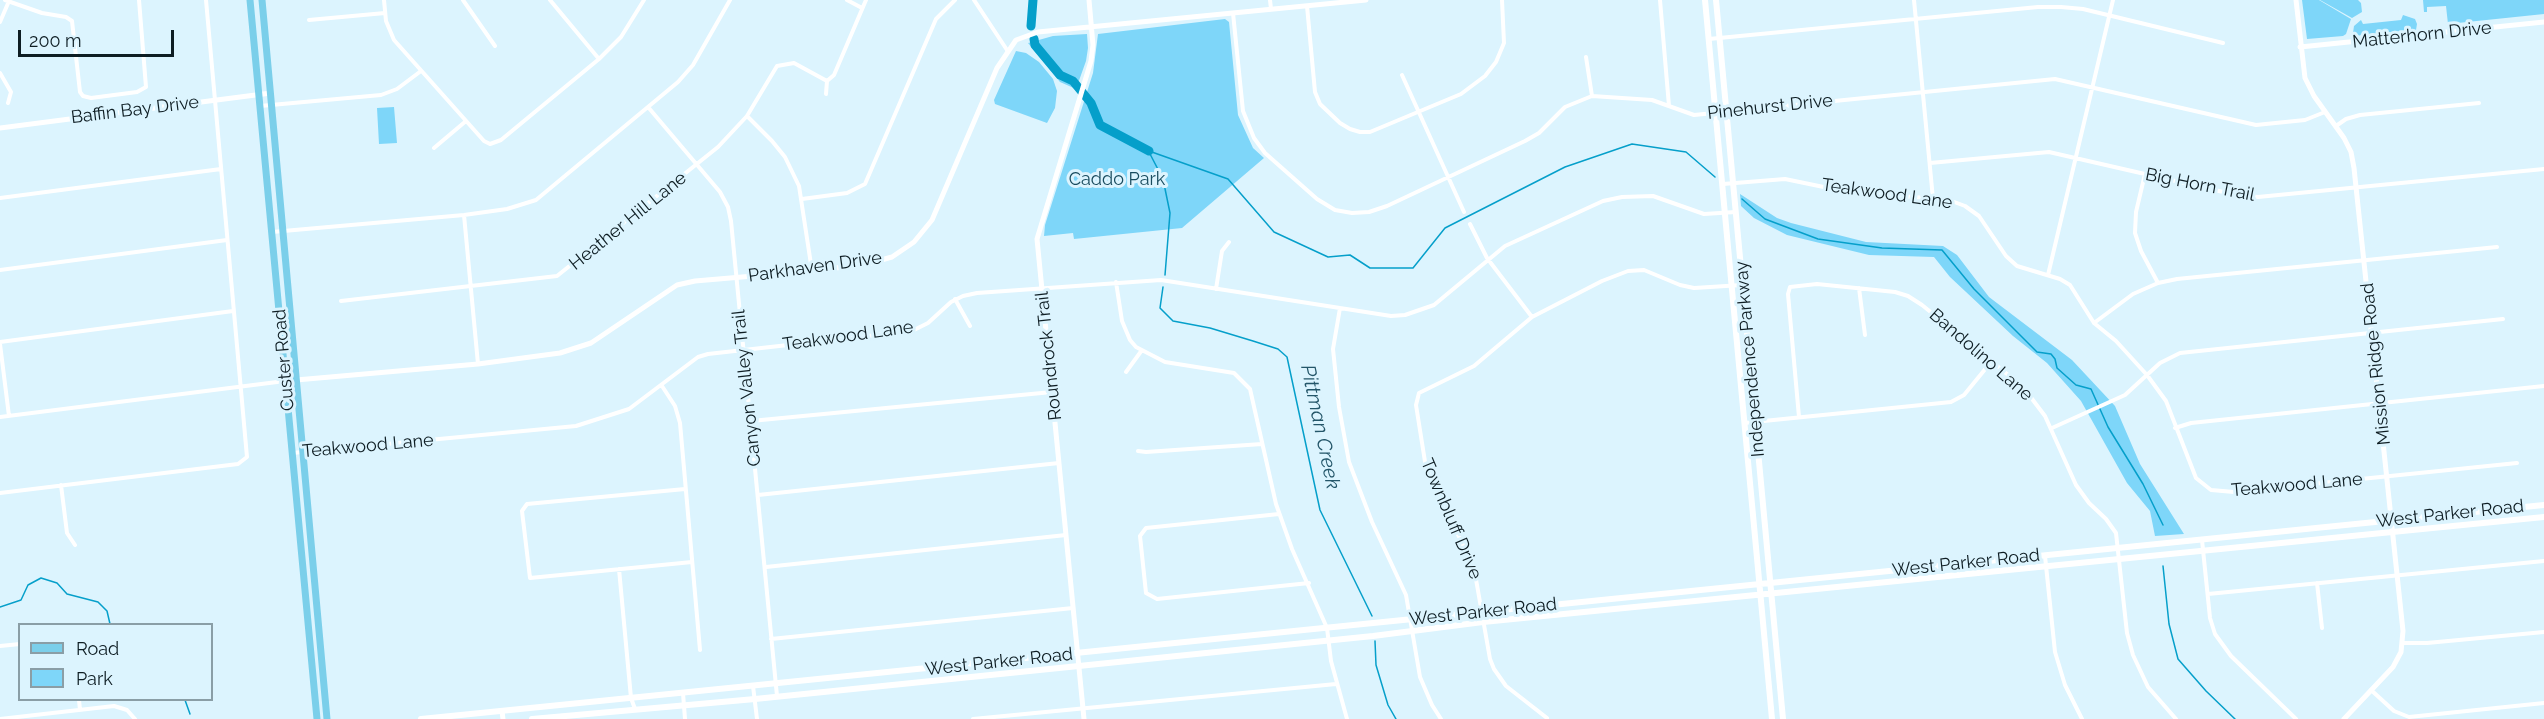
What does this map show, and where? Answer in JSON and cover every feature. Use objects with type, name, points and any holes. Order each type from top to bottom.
[{"type":"main road","name":"Custer Road","points":[[250,0],[317,719]]},
{"type":"main road","name":"Custer Road","points":[[262,0],[327,719]]},
{"type":"main road","name":"Independence Parkway","points":[[1705,0],[1772,719]]},
{"type":"main road","name":"Independence Parkway","points":[[1716,0],[1783,719]]},
{"type":"main road","points":[[286,381],[296,380]]},
{"type":"main road","points":[[1753,500],[1763,499]]},
{"type":"main road","name":"West Parker Road","points":[[422,719],[2544,505]]},
{"type":"main road","name":"West Parker Road","points":[[532,719],[777,697],[1412,632],[1483,622],[2544,516]]},
{"type":"main road","points":[[299,526],[310,525]]},
{"type":"main road","points":[[1931,567],[1932,578]]},
{"type":"main road","points":[[1858,574],[1859,585]]},
{"type":"main road","points":[[1672,593],[1673,604]]},
{"type":"main road","points":[[1605,600],[1606,611]]},
{"type":"main road","points":[[1545,606],[1546,617]]},
{"type":"main road","points":[[1768,684],[1780,682]]},
{"type":"main road","points":[[563,705],[564,716]]},
{"type":"street","points":[[0,22],[8,0],[70,20],[73,26],[80,92],[83,96],[91,98],[138,92],[145,89],[139,0]]},
{"type":"street","points":[[0,494],[238,464],[247,457],[206,0]]},
{"type":"street","points":[[384,0],[386,21],[394,40],[484,141],[490,144],[599,59],[621,37],[644,0]]},
{"type":"street","points":[[462,0],[495,46]]},
{"type":"street","points":[[550,0],[599,59]]},
{"type":"street","points":[[272,232],[464,215],[523,205],[544,195],[678,82],[693,65],[730,0]]},
{"type":"street","points":[[847,0],[862,8]]},
{"type":"street","points":[[826,94],[827,81],[834,75],[866,0]]},
{"type":"street","points":[[802,199],[847,193],[865,184],[936,20],[955,0]]},
{"type":"street","points":[[974,0],[1007,50],[1016,39],[1026,35],[1092,26],[1366,0]]},
{"type":"street","name":"Roundrock Trail","points":[[1084,719],[1037,239],[1091,61],[1092,26],[1089,0]]},
{"type":"street","points":[[1270,0],[1270,9]]},
{"type":"street","points":[[1307,5],[1315,92],[1320,104],[1350,129],[1370,132],[1461,94],[1485,76],[1496,62],[1504,44],[1502,0]]},
{"type":"street","points":[[1659,0],[1670,105]]},
{"type":"street","points":[[1914,0],[1934,199]]},
{"type":"street","points":[[2048,275],[2113,0]]},
{"type":"street","name":"Mission Ridge Road","points":[[2296,0],[2300,47],[2306,79],[2351,152],[2373,332],[2403,643],[2394,666],[2344,719]]},
{"type":"street","points":[[1708,39],[2038,7],[2083,9],[2223,43]]},
{"type":"street","points":[[309,20],[385,12]]},
{"type":"street","name":"Pinehurst Drive","points":[[1233,13],[1243,111],[1250,130],[1265,153],[1317,199],[1343,212],[1369,212],[1387,207],[1533,137],[1564,107],[1592,96],[1645,99],[1670,105],[1689,114],[2063,80],[2256,125],[2305,120],[2325,112]]},
{"type":"street","name":"Matterhorn Drive","points":[[2300,47],[2544,22]]},
{"type":"street","name":"Parkhaven Drive","points":[[296,380],[478,364],[575,349],[605,334],[634,312],[678,285],[695,281],[812,272],[886,259],[903,250],[923,232],[932,220],[980,104],[1007,50]]},
{"type":"street","points":[[1586,57],[1592,96]]},
{"type":"street","name":"Heather Hill Lane","points":[[341,301],[557,276],[698,164],[747,116],[777,66],[782,63],[794,63],[827,81]]},
{"type":"street","points":[[260,106],[381,95],[397,90],[421,70]]},
{"type":"street","points":[[0,73],[11,92],[8,103]]},
{"type":"street","points":[[1402,75],[1464,212]]},
{"type":"street","name":"Baffin Bay Drive","points":[[0,128],[271,93]]},
{"type":"street","points":[[2336,126],[2353,116],[2480,103]]},
{"type":"street","name":"Canyon Valley Trail","points":[[648,107],[698,164],[720,192],[728,207],[766,567],[777,697]]},
{"type":"street","points":[[747,116],[765,132],[784,157],[799,186],[812,272]]},
{"type":"street","points":[[434,148],[466,121]]},
{"type":"street","name":"Big Horn Trail","points":[[1930,163],[2040,152],[2075,157],[2232,195],[2258,197],[2544,170]]},
{"type":"street","points":[[0,198],[220,169]]},
{"type":"street","points":[[2145,174],[2136,212],[2135,233],[2158,283]]},
{"type":"street","name":"Teakwood Lane","points":[[1722,184],[1785,179],[1843,191],[1934,199],[1958,203],[1973,210],[2011,262],[2070,285],[2094,323],[2116,341],[2147,375],[2166,401],[2196,478],[2211,490],[2227,492],[2517,463]]},
{"type":"street","name":"Teakwood Lane","points":[[292,453],[576,426],[629,409],[698,357],[910,331],[928,323],[942,308],[955,299],[977,293],[1161,280],[1391,316],[1420,311],[1444,297],[1487,258],[1505,246],[1590,205],[1622,197],[1653,196],[1698,213],[1736,212]]},
{"type":"street","points":[[464,215],[478,364]]},
{"type":"street","points":[[1470,224],[1487,258],[1532,317]]},
{"type":"street","points":[[0,270],[227,240]]},
{"type":"street","points":[[1216,289],[1222,251],[1230,242]]},
{"type":"street","points":[[2094,323],[2133,294],[2158,283],[2177,279],[2496,247]]},
{"type":"street","name":"Townbluff Drive","points":[[1546,718],[1518,697],[1500,678],[1490,659],[1474,568],[1426,468],[1416,405],[1419,393],[1474,366],[1532,317],[1602,281],[1636,270],[1644,270],[1680,285],[1694,288],[1743,285]]},
{"type":"street","points":[[1116,282],[1125,330],[1130,340],[1142,350],[1166,362],[1234,373],[1241,377],[1250,388],[1279,514],[1327,628],[1336,684],[1347,719]]},
{"type":"street","name":"Bandolino Lane","points":[[1799,417],[1788,294],[1790,287],[1817,284],[1859,288],[1895,292],[1914,299],[2031,395],[2052,428],[2076,484],[2089,503],[2112,526],[2119,548],[2127,633],[2133,655],[2148,687],[2176,719]]},
{"type":"street","points":[[1859,288],[1865,335]]},
{"type":"street","points":[[955,299],[970,326]]},
{"type":"street","points":[[1340,308],[1333,349],[1349,462],[1361,496],[1406,595],[1420,677],[1441,719]]},
{"type":"street","points":[[9,416],[0,343],[233,312]]},
{"type":"street","points":[[2052,428],[2126,395],[2168,358],[2193,350],[2503,319]]},
{"type":"street","points":[[1126,372],[1142,350]]},
{"type":"street","points":[[1744,423],[1951,402],[1964,394],[1991,362]]},
{"type":"street","points":[[0,417],[286,381]]},
{"type":"street","points":[[662,386],[678,414],[700,650]]},
{"type":"street","points":[[2175,428],[2191,423],[2544,386]]},
{"type":"street","points":[[751,421],[1052,392]]},
{"type":"street","points":[[1138,451],[1263,444]]},
{"type":"street","points":[[758,495],[1059,463]]},
{"type":"street","points":[[61,485],[66,533],[75,545]]},
{"type":"street","points":[[685,489],[527,504],[524,507],[530,578],[692,562]]},
{"type":"street","points":[[1279,514],[1146,528],[1140,536],[1146,593],[1156,599],[1309,583]]},
{"type":"street","points":[[766,567],[1066,535]]},
{"type":"street","points":[[2202,540],[2211,627],[2220,643],[2296,719]]},
{"type":"street","points":[[2045,556],[2055,652],[2065,685],[2082,719]]},
{"type":"street","points":[[2208,594],[2544,561]]},
{"type":"street","points":[[619,569],[631,698],[635,709]]},
{"type":"street","points":[[2317,583],[2322,628]]},
{"type":"street","points":[[771,639],[1073,608]]},
{"type":"street","points":[[2403,643],[2427,644],[2544,632]]},
{"type":"street","points":[[0,646],[18,644]]},
{"type":"street","points":[[973,719],[1336,684]]},
{"type":"street","points":[[753,686],[757,719]]},
{"type":"street","points":[[2371,690],[2394,711],[2409,717],[2544,703]]},
{"type":"street","points":[[683,693],[685,719]]},
{"type":"street","points":[[79,701],[80,710]]},
{"type":"street","points":[[0,719],[120,707],[135,719]]},
{"type":"street","points":[[502,711],[503,719]]},
{"type":"green space","points":[[2302,0],[2319,0],[2351,19],[2346,34],[2307,39]]},
{"type":"green space","points":[[2320,0],[2358,0],[2361,3],[2362,12],[2352,18]]},
{"type":"green space","points":[[2423,0],[2544,0],[2544,14],[2448,24],[2446,6],[2427,7],[2427,12],[2424,12]]},
{"type":"green space","points":[[2403,15],[2415,19],[2416,30],[2354,36],[2354,26],[2361,20],[2363,24],[2401,20]]},
{"type":"green space","name":"Caddo Park","points":[[1225,19],[1229,22],[1238,115],[1253,148],[1264,158],[1182,228],[1074,239],[1073,233],[1044,236],[1045,225],[1093,73],[1098,34]]},
{"type":"green space","points":[[1087,34],[1086,61],[1076,89],[1060,82],[1028,43],[1053,36]]},
{"type":"green space","points":[[1016,51],[1026,53],[1039,62],[1053,79],[1057,91],[1055,108],[1047,123],[995,104],[994,100]]},
{"type":"green space","points":[[394,107],[397,143],[379,144],[377,108]]},
{"type":"green space","points":[[1740,194],[1777,218],[1791,223],[1866,242],[1943,246],[1957,255],[1989,297],[2072,360],[2115,406],[2140,464],[2184,534],[2155,536],[2150,511],[2127,483],[2081,401],[2047,363],[2013,336],[1950,277],[1934,257],[1869,255],[1787,235],[1754,218],[1741,206]]},
{"type":"waterway","name":"Pittman Creek","points":[[1031,26],[1033,0]]},
{"type":"waterway","name":"Pittman Creek","points":[[1034,39],[1035,45],[1060,75],[1073,81],[1091,103],[1100,125],[1149,151]]},
{"type":"waterway","points":[[1149,151],[1228,179],[1274,232],[1328,257],[1350,255],[1370,268],[1413,268],[1445,228],[1565,167],[1632,144],[1686,152],[1715,177]]},
{"type":"waterway","name":"Pittman Creek","points":[[1149,152],[1163,179],[1170,213],[1165,275]]},
{"type":"waterway","points":[[1742,199],[1765,219],[1818,239],[1882,248],[1942,250],[1974,289],[2037,352],[2051,354],[2057,368],[2076,385],[2091,389],[2108,427],[2143,484],[2163,525]]},
{"type":"waterway","name":"Pittman Creek","points":[[1163,287],[1160,308],[1173,321],[1210,328],[1253,341],[1278,349],[1287,357],[1320,510],[1372,616]]},
{"type":"waterway","points":[[2163,566],[2169,624],[2178,659],[2235,719]]},
{"type":"waterway","points":[[0,607],[21,600],[28,585],[41,578],[57,583],[67,594],[98,602],[107,611],[110,623]]},
{"type":"waterway","name":"Pittman Creek","points":[[1375,641],[1376,665],[1388,705],[1396,719]]},
{"type":"waterway","points":[[185,701],[190,714]]}]
